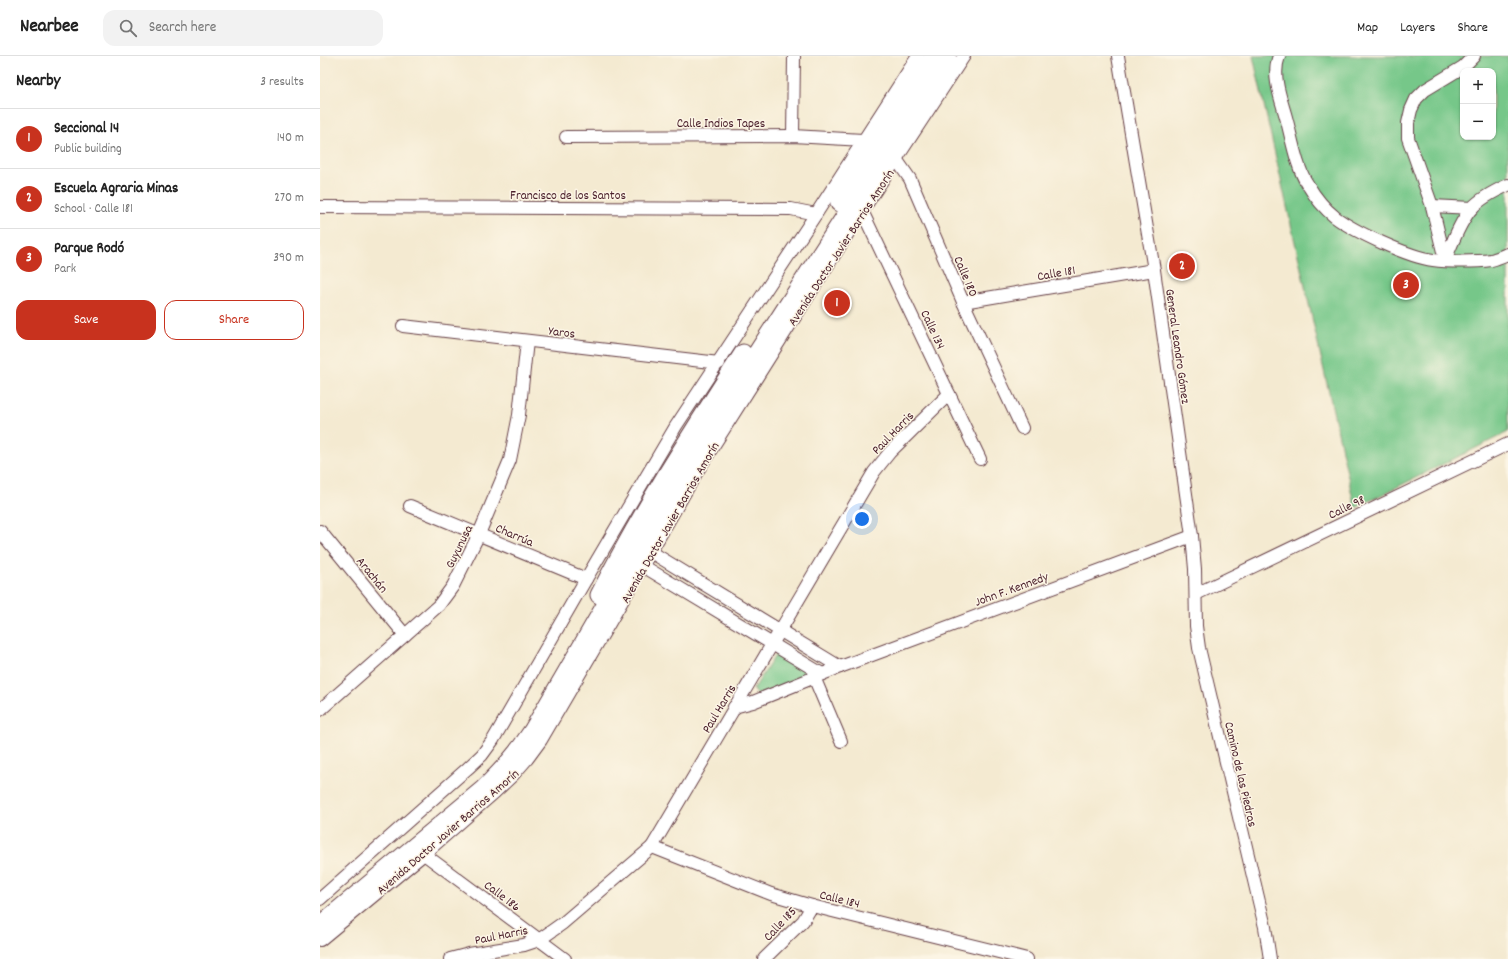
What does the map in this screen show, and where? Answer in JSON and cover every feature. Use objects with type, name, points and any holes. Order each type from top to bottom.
[{"type":"highway","name":"Avenida Doctor Javier Barrios Amorín","points":[[880,149],[903,100],[934,56]]},
{"type":"highway","name":"Avenida Doctor Javier Barrios Amorín","points":[[321,920],[476,781],[502,755],[523,728],[599,596],[639,554],[745,371],[880,149],[948,56]]},
{"type":"street","points":[[793,136],[794,56]]},
{"type":"street","name":"Avenida Doctor Javier Barrios Amorín","points":[[320,940],[424,854],[500,788],[527,759],[541,740],[639,554],[702,463],[862,211],[880,149],[918,56]]},
{"type":"street","name":"Avenida Doctor Javier Barrios Amorín","points":[[320,899],[482,755],[504,723],[586,579],[676,426],[816,214],[880,149],[964,56]]},
{"type":"street","name":"General Leandro Gómez","points":[[1118,56],[1154,270],[1192,536],[1196,594]]},
{"type":"street","points":[[1279,56],[1277,61],[1276,78],[1297,160],[1306,184],[1335,217],[1354,229],[1375,239],[1409,254],[1432,260],[1490,260],[1508,254]]},
{"type":"street","points":[[1445,260],[1432,206],[1408,138],[1408,123],[1409,116],[1416,99],[1425,90],[1463,67],[1474,56]]},
{"type":"street","name":"Calle Indios Tapes","points":[[566,137],[793,136],[880,149]]},
{"type":"street","name":"Calle 180","points":[[880,149],[910,178],[964,302],[1022,428]]},
{"type":"street","points":[[1445,260],[1458,231],[1472,208],[1495,191],[1508,185]]},
{"type":"street","points":[[1432,206],[1472,208]]},
{"type":"street","name":"Francisco de los Santos","points":[[320,207],[791,209],[816,214]]},
{"type":"street","name":"Calle 134","points":[[862,211],[980,459]]},
{"type":"street","name":"Calle 181","points":[[964,302],[1154,270]]},
{"type":"street","name":"Yaros","points":[[403,326],[718,363]]},
{"type":"street","name":"Guyunusa","points":[[320,710],[439,605],[453,586],[479,534],[510,460],[519,415],[527,340]]},
{"type":"street","name":"Paul Harris","points":[[450,959],[469,954],[524,945],[539,940],[563,924],[652,847],[874,472],[890,452],[949,394]]},
{"type":"street","name":"Calle 98","points":[[1196,594],[1508,444]]},
{"type":"street","name":"Charrúa","points":[[410,506],[586,579]]},
{"type":"street","name":"Arachán","points":[[320,531],[405,635]]},
{"type":"street","name":"John F. Kennedy","points":[[734,707],[753,702],[818,675],[1192,536]]},
{"type":"street","points":[[639,554],[780,630],[840,667]]},
{"type":"street","points":[[639,554],[818,675],[841,741]]},
{"type":"street","name":"Camino de las Piedras","points":[[1196,594],[1196,626],[1204,673],[1264,927],[1270,959]]},
{"type":"street","name":"Calle 184","points":[[652,847],[771,894],[812,906],[1027,959]]},
{"type":"street","name":"Calle 186","points":[[424,854],[565,959]]},
{"type":"street","name":"Calle 185","points":[[764,959],[803,921],[812,906]]},
{"type":"green space","points":[[1253,56],[1508,56],[1508,432],[1355,508]]},
{"type":"green space","points":[[780,653],[806,669],[807,673],[804,677],[758,695],[753,690],[776,654]]},
{"type":"place","name":"Escuela Agraria Minas","points":[[1182,266]]},
{"type":"place","name":"Parque Rodó","points":[[1406,285]]},
{"type":"place","name":"Seccional 14","points":[[837,303]]}]
